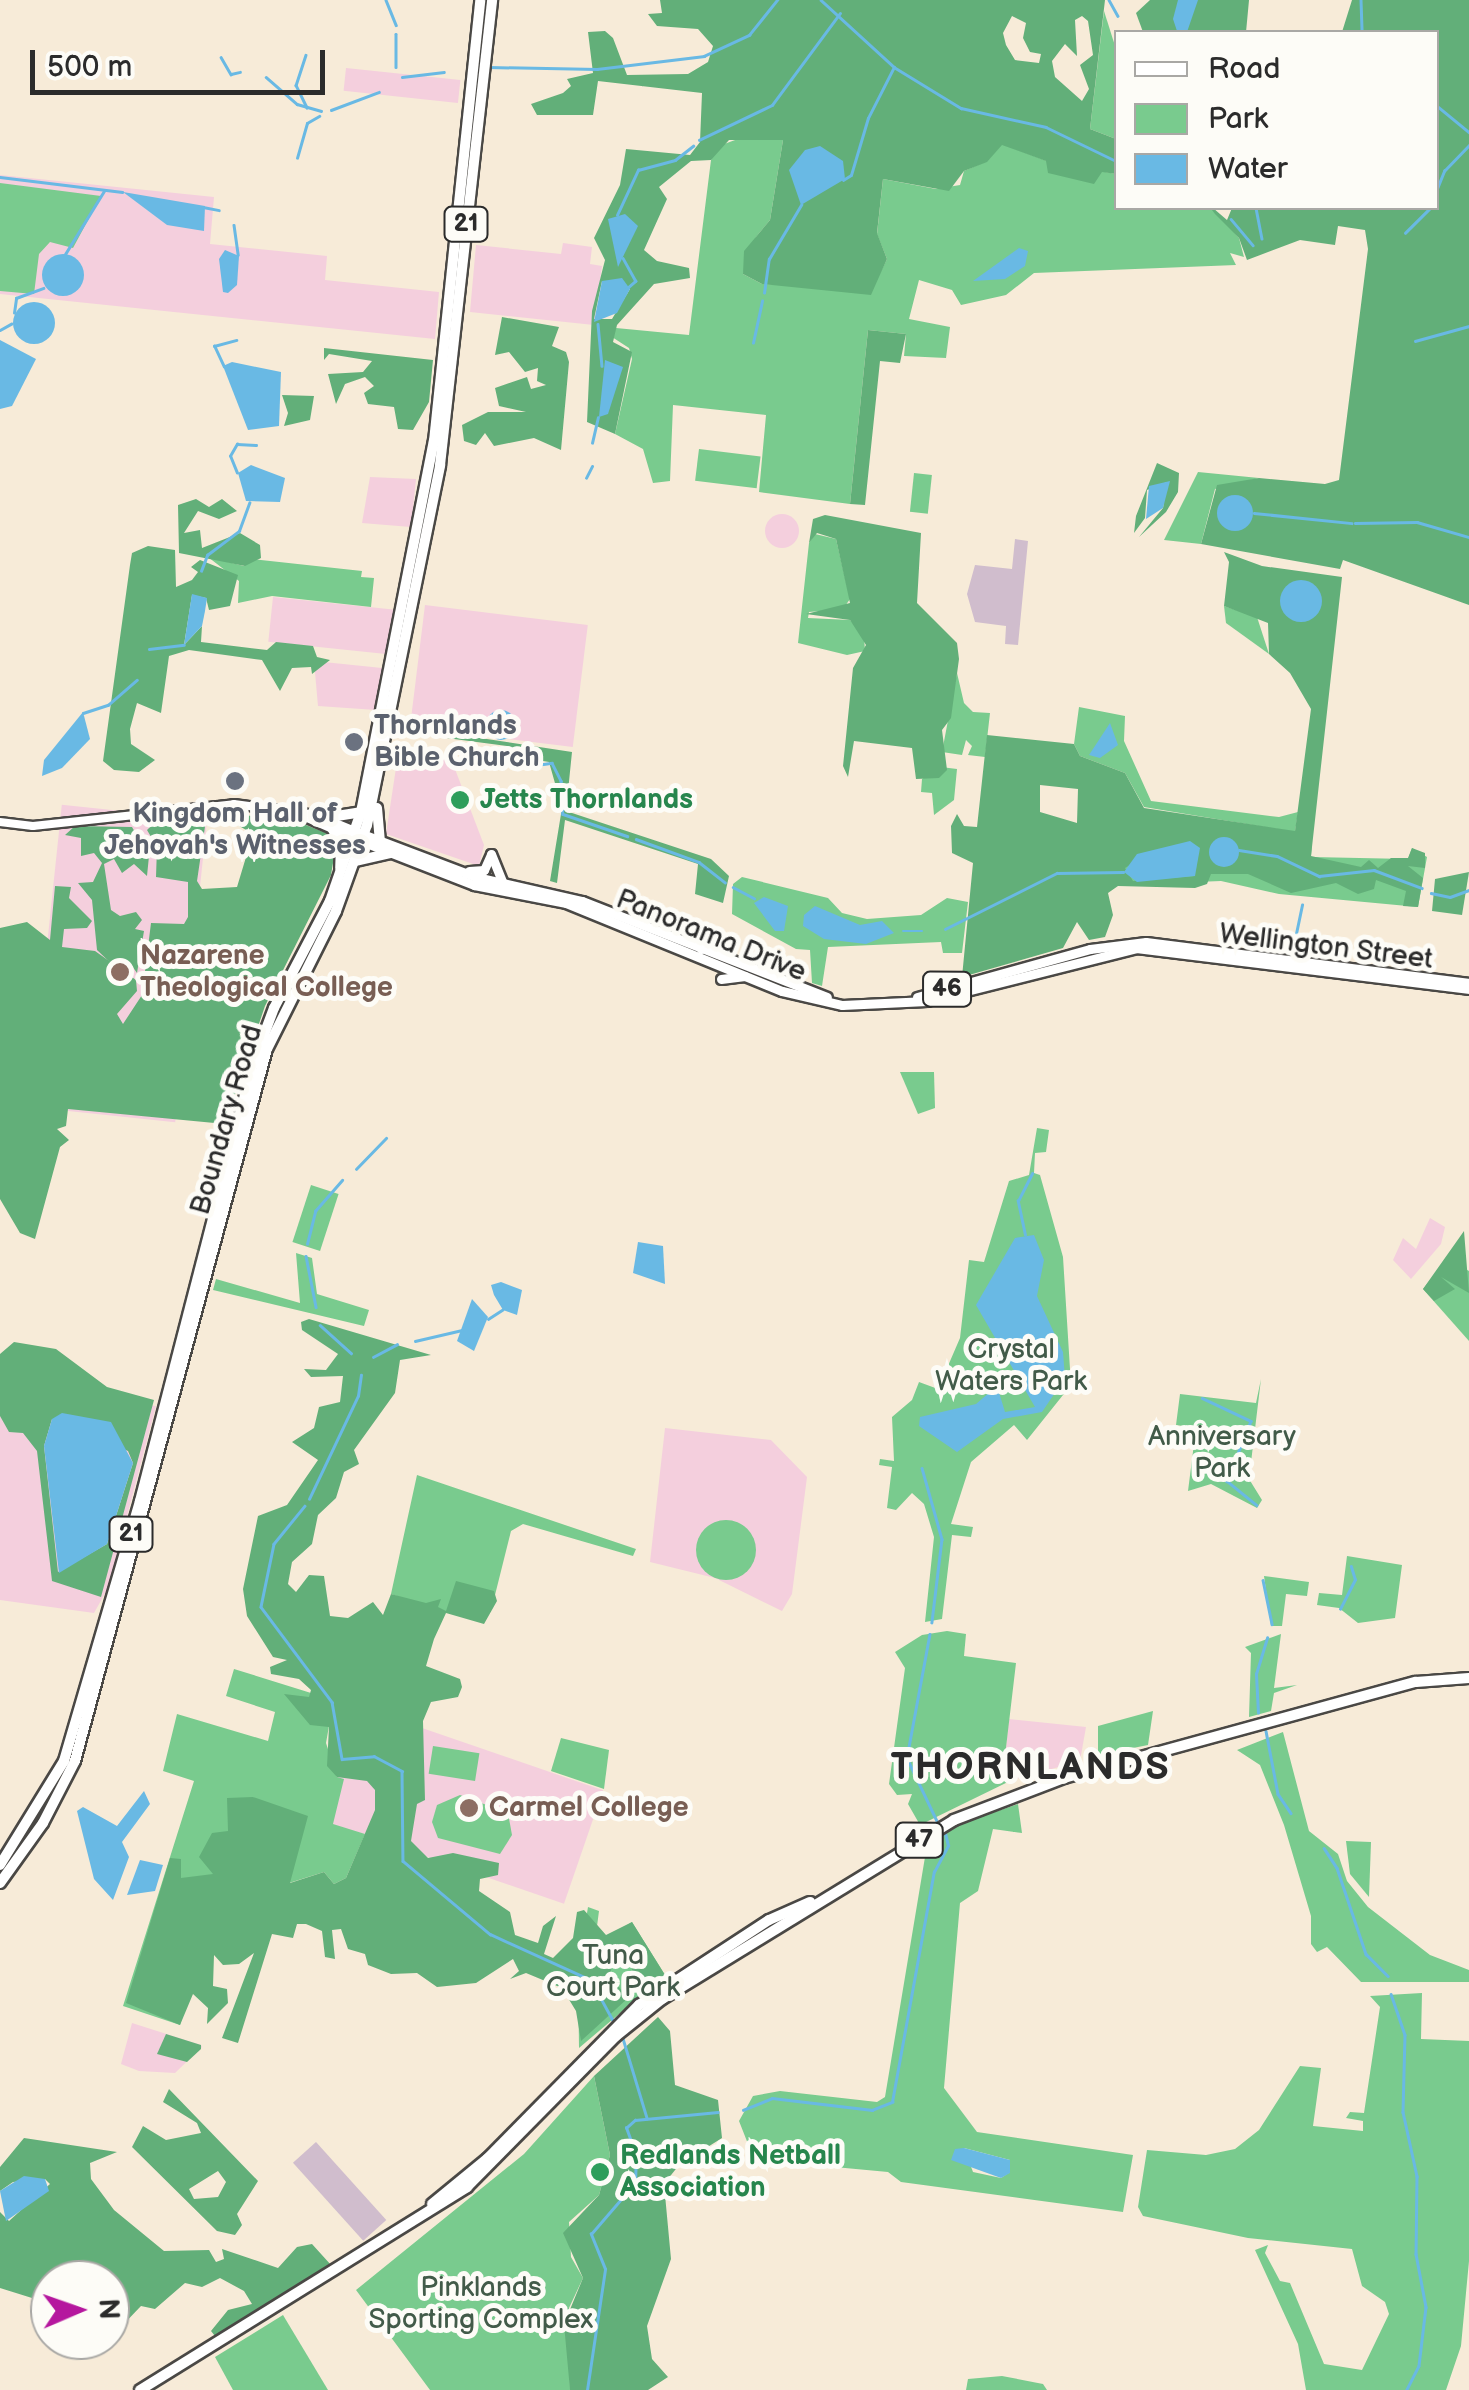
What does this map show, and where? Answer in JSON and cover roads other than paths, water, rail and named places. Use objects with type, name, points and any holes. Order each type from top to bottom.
[{"type":"highway","name":"Boundary Road","points":[[0,1866],[64,1761],[273,1023],[359,836],[383,758],[387,713],[434,440],[480,0]]},
{"type":"highway","name":"Boundary Road","points":[[0,1882],[43,1823],[75,1761],[273,1023],[356,861],[361,812],[387,713],[442,454],[492,0]]},
{"type":"highway","points":[[380,841],[376,819],[383,758]]},
{"type":"highway","points":[[324,818],[361,812]]},
{"type":"highway","points":[[332,828],[341,844],[339,879]]},
{"type":"highway","points":[[356,861],[391,853]]},
{"type":"highway","name":"47","points":[[150,2390],[404,2225],[488,2158],[617,2030],[954,1820],[1009,1796],[1213,1737],[1416,1682],[1469,1678]]},
{"type":"highway","name":"47","points":[[1009,1796],[1245,1735],[1292,1716]]},
{"type":"highway","points":[[1213,1737],[1245,1735]]},
{"type":"highway","name":"47","points":[[140,2390],[272,2310]]},
{"type":"main road","points":[[0,822],[54,824],[220,804],[324,818],[359,836]]},
{"type":"main road","points":[[287,810],[359,836]]},
{"type":"main road","name":"Panorama Drive","points":[[359,836],[456,871],[582,901],[811,993],[875,1002],[926,996],[1112,944],[1178,947]]},
{"type":"main road","name":"Panorama Drive","points":[[359,836],[391,853],[474,885],[566,904],[810,1000],[876,1007],[927,1002],[1108,952],[1178,947]]},
{"type":"main road","points":[[456,871],[484,870],[492,854],[503,883]]},
{"type":"main road","points":[[698,949],[722,942]]},
{"type":"main road","name":"Wellington Street","points":[[1178,947],[1469,986]]},
{"type":"main road","points":[[721,979],[748,976]]},
{"type":"water","points":[[1178,0],[1198,0],[1188,30],[1177,30],[1173,19]]},
{"type":"water","points":[[820,146],[843,161],[845,179],[801,205],[789,170],[805,150]]},
{"type":"water","points":[[123,192],[205,206],[204,231],[167,225]]},
{"type":"water","points":[[625,214],[638,226],[618,267],[608,219]]},
{"type":"water","points":[[1019,248],[1028,251],[1025,266],[1005,279],[973,281]]},
{"type":"water","points":[[225,250],[239,256],[237,285],[228,293],[223,292],[219,259]]},
{"type":"water","points":[[63,254],[78,260],[84,275],[78,290],[63,296],[48,290],[42,275],[48,260]]},
{"type":"water","points":[[622,278],[630,289],[617,313],[594,322],[602,281]]},
{"type":"water","points":[[34,302],[49,308],[55,323],[49,338],[34,344],[19,338],[13,323],[19,308]]},
{"type":"water","points":[[0,340],[36,359],[12,406],[0,409]]},
{"type":"water","points":[[605,360],[623,367],[608,414],[599,417]]},
{"type":"water","points":[[232,362],[281,372],[279,426],[248,430],[223,366]]},
{"type":"water","points":[[251,465],[285,478],[280,502],[246,501],[238,473]]},
{"type":"water","points":[[1170,481],[1163,508],[1146,519],[1149,486]]},
{"type":"water","points":[[1235,495],[1247,501],[1253,513],[1247,525],[1235,531],[1223,525],[1217,513],[1223,501]]},
{"type":"water","points":[[1301,580],[1316,586],[1322,601],[1316,616],[1301,622],[1286,616],[1280,601],[1286,586]]},
{"type":"water","points":[[192,594],[207,598],[205,611],[202,626],[184,645]]},
{"type":"water","points":[[501,710],[515,719],[516,725],[507,739],[501,740],[487,731],[486,725],[495,711]]},
{"type":"water","points":[[83,712],[90,739],[62,768],[42,776],[44,760]]},
{"type":"water","points":[[1110,723],[1118,745],[1100,758],[1089,755]]},
{"type":"water","points":[[1224,837],[1235,841],[1239,852],[1235,863],[1224,867],[1213,863],[1209,852],[1213,841]]},
{"type":"water","points":[[1190,841],[1200,848],[1195,876],[1137,882],[1124,872],[1137,854]]},
{"type":"water","points":[[764,897],[788,906],[784,931],[775,931],[754,903]]},
{"type":"water","points":[[815,906],[860,925],[882,921],[894,933],[866,944],[824,939],[803,926],[804,915]]},
{"type":"water","points":[[1034,1235],[1044,1260],[1037,1296],[1063,1352],[1065,1378],[1042,1412],[1003,1419],[957,1452],[919,1426],[920,1417],[976,1404],[997,1386],[1005,1412],[1035,1407],[976,1305],[1015,1238]]},
{"type":"water","points":[[638,1242],[663,1246],[665,1284],[633,1273]]},
{"type":"water","points":[[501,1282],[522,1290],[517,1315],[503,1310],[494,1295],[491,1285]]},
{"type":"water","points":[[472,1299],[488,1317],[474,1351],[457,1341]]},
{"type":"water","points":[[62,1413],[111,1422],[133,1463],[107,1544],[59,1573],[44,1446],[52,1419]]},
{"type":"water","points":[[144,1791],[150,1804],[122,1842],[129,1857],[113,1900],[94,1879],[77,1811],[83,1807],[117,1826]]},
{"type":"water","points":[[140,1860],[163,1865],[155,1891],[127,1895]]},
{"type":"water","points":[[955,2149],[1010,2160],[1010,2173],[1001,2178],[951,2160]]},
{"type":"water","points":[[24,2176],[45,2179],[49,2191],[6,2221],[0,2191]]},
{"type":"waterway","points":[[386,0],[396,25]]},
{"type":"waterway","points":[[489,67],[597,69],[704,56],[749,35],[777,0]]},
{"type":"waterway","points":[[821,0],[894,67],[961,108],[1046,127],[1114,160]]},
{"type":"waterway","points":[[1109,0],[1118,16]]},
{"type":"waterway","points":[[1361,0],[1362,30]]},
{"type":"waterway","points":[[699,140],[772,105],[840,13]]},
{"type":"waterway","points":[[396,34],[396,67]]},
{"type":"waterway","points":[[306,55],[296,85],[307,108]]},
{"type":"waterway","points":[[221,57],[231,74],[240,72]]},
{"type":"waterway","points":[[843,180],[851,175],[868,118],[894,67]]},
{"type":"waterway","points":[[402,77],[444,72]]},
{"type":"waterway","points":[[266,77],[297,104],[321,111]]},
{"type":"waterway","points":[[331,110],[379,92]]},
{"type":"waterway","points":[[1439,107],[1469,132]]},
{"type":"waterway","points":[[297,158],[307,123],[319,116]]},
{"type":"waterway","points":[[1439,184],[1444,171],[1469,145]]},
{"type":"waterway","points":[[617,215],[638,170],[675,160],[693,146]]},
{"type":"waterway","points":[[0,177],[122,192]]},
{"type":"waterway","points":[[64,256],[104,191]]},
{"type":"waterway","points":[[764,293],[769,259],[801,205]]},
{"type":"waterway","points":[[203,207],[219,210]]},
{"type":"waterway","points":[[1256,210],[1262,238]]},
{"type":"waterway","points":[[1405,233],[1428,210]]},
{"type":"waterway","points":[[1231,219],[1253,245]]},
{"type":"waterway","points":[[234,225],[238,255]]},
{"type":"waterway","points":[[623,258],[636,281],[628,288]]},
{"type":"waterway","points":[[14,313],[16,298],[43,288]]},
{"type":"waterway","points":[[753,343],[762,301]]},
{"type":"waterway","points":[[0,330],[11,324]]},
{"type":"waterway","points":[[598,324],[602,366]]},
{"type":"waterway","points":[[1415,341],[1469,326]]},
{"type":"waterway","points":[[224,367],[214,346],[236,340]]},
{"type":"waterway","points":[[592,443],[598,418]]},
{"type":"waterway","points":[[237,473],[230,456],[237,444],[256,445]]},
{"type":"waterway","points":[[586,478],[592,466]]},
{"type":"waterway","points":[[201,571],[207,555],[239,531],[249,503]]},
{"type":"waterway","points":[[1254,513],[1351,523]]},
{"type":"waterway","points":[[1355,523],[1417,522],[1469,537]]},
{"type":"waterway","points":[[149,649],[184,645]]},
{"type":"waterway","points":[[83,713],[108,705],[137,680]]},
{"type":"waterway","points":[[522,767],[552,763],[561,781],[563,814],[627,836]]},
{"type":"waterway","points":[[636,839],[699,862],[725,882]]},
{"type":"waterway","points":[[1239,850],[1277,856],[1319,876],[1374,870],[1422,888]]},
{"type":"waterway","points":[[945,929],[1057,873],[1123,872]]},
{"type":"waterway","points":[[733,887],[754,898]]},
{"type":"waterway","points":[[1431,893],[1450,897],[1469,890]]},
{"type":"waterway","points":[[1293,948],[1302,905]]},
{"type":"waterway","points":[[903,931],[922,931]]},
{"type":"waterway","points":[[356,1169],[386,1138]]},
{"type":"waterway","points":[[1025,1235],[1018,1201],[1032,1173]]},
{"type":"waterway","points":[[307,1244],[315,1211],[342,1180]]},
{"type":"waterway","points":[[306,1256],[316,1307]]},
{"type":"waterway","points":[[488,1319],[502,1310]]},
{"type":"waterway","points":[[320,1325],[351,1353]]},
{"type":"waterway","points":[[415,1341],[462,1330]]},
{"type":"waterway","points":[[373,1357],[397,1344]]},
{"type":"waterway","points":[[309,1499],[358,1396],[361,1375]]},
{"type":"waterway","points":[[1202,1398],[1251,1421],[1227,1481],[1257,1505]]},
{"type":"waterway","points":[[922,1468],[942,1539],[932,1622]]},
{"type":"waterway","points":[[305,1506],[274,1544],[261,1607],[332,1702],[342,1759],[374,1756],[402,1771],[403,1861],[490,1934],[591,1980],[615,2024]]},
{"type":"waterway","points":[[1340,1609],[1355,1580],[1351,1567]]},
{"type":"waterway","points":[[1263,1580],[1272,1624]]},
{"type":"waterway","points":[[930,1634],[907,1758],[938,1823]]},
{"type":"waterway","points":[[1258,1713],[1256,1674],[1267,1638]]},
{"type":"waterway","points":[[1266,1731],[1278,1794],[1291,1813]]},
{"type":"waterway","points":[[743,2110],[772,2098],[872,2110],[892,2102],[934,1872],[948,1846],[945,1833]]},
{"type":"waterway","points":[[1324,1848],[1337,1868],[1366,1954],[1388,1976]]},
{"type":"waterway","points":[[1391,1994],[1405,2035],[1403,2112],[1417,2176],[1416,2254],[1426,2307],[1419,2366],[1407,2390]]},
{"type":"waterway","points":[[622,2035],[647,2118]]},
{"type":"waterway","points":[[587,2390],[605,2269],[591,2234],[635,2183],[636,2155],[626,2128],[635,2120],[718,2112]]},
{"type":"place","name":"Thornlands Bible Church","points":[[354,742]]},
{"type":"place","name":"Kingdom Hall of Jehovah's Witnesses","points":[[235,781]]},
{"type":"place","name":"Jetts Thornlands","points":[[460,800]]},
{"type":"place","name":"Nazarene Theological College","points":[[120,972]]},
{"type":"place","name":"Carmel College","points":[[469,1808]]},
{"type":"place","name":"Redlands Netball Association","points":[[600,2172]]},
{"type":"district","name":"THORNLANDS","points":[[1031,1768]]},
{"type":"park label","name":"Crystal Waters Park","points":[[1011,1366]]},
{"type":"park label","name":"Anniversary Park","points":[[1222,1453]]},
{"type":"park label","name":"Tuna Court Park","points":[[613,1972]]},
{"type":"park label","name":"Pinklands Sporting Complex","points":[[481,2304]]}]
